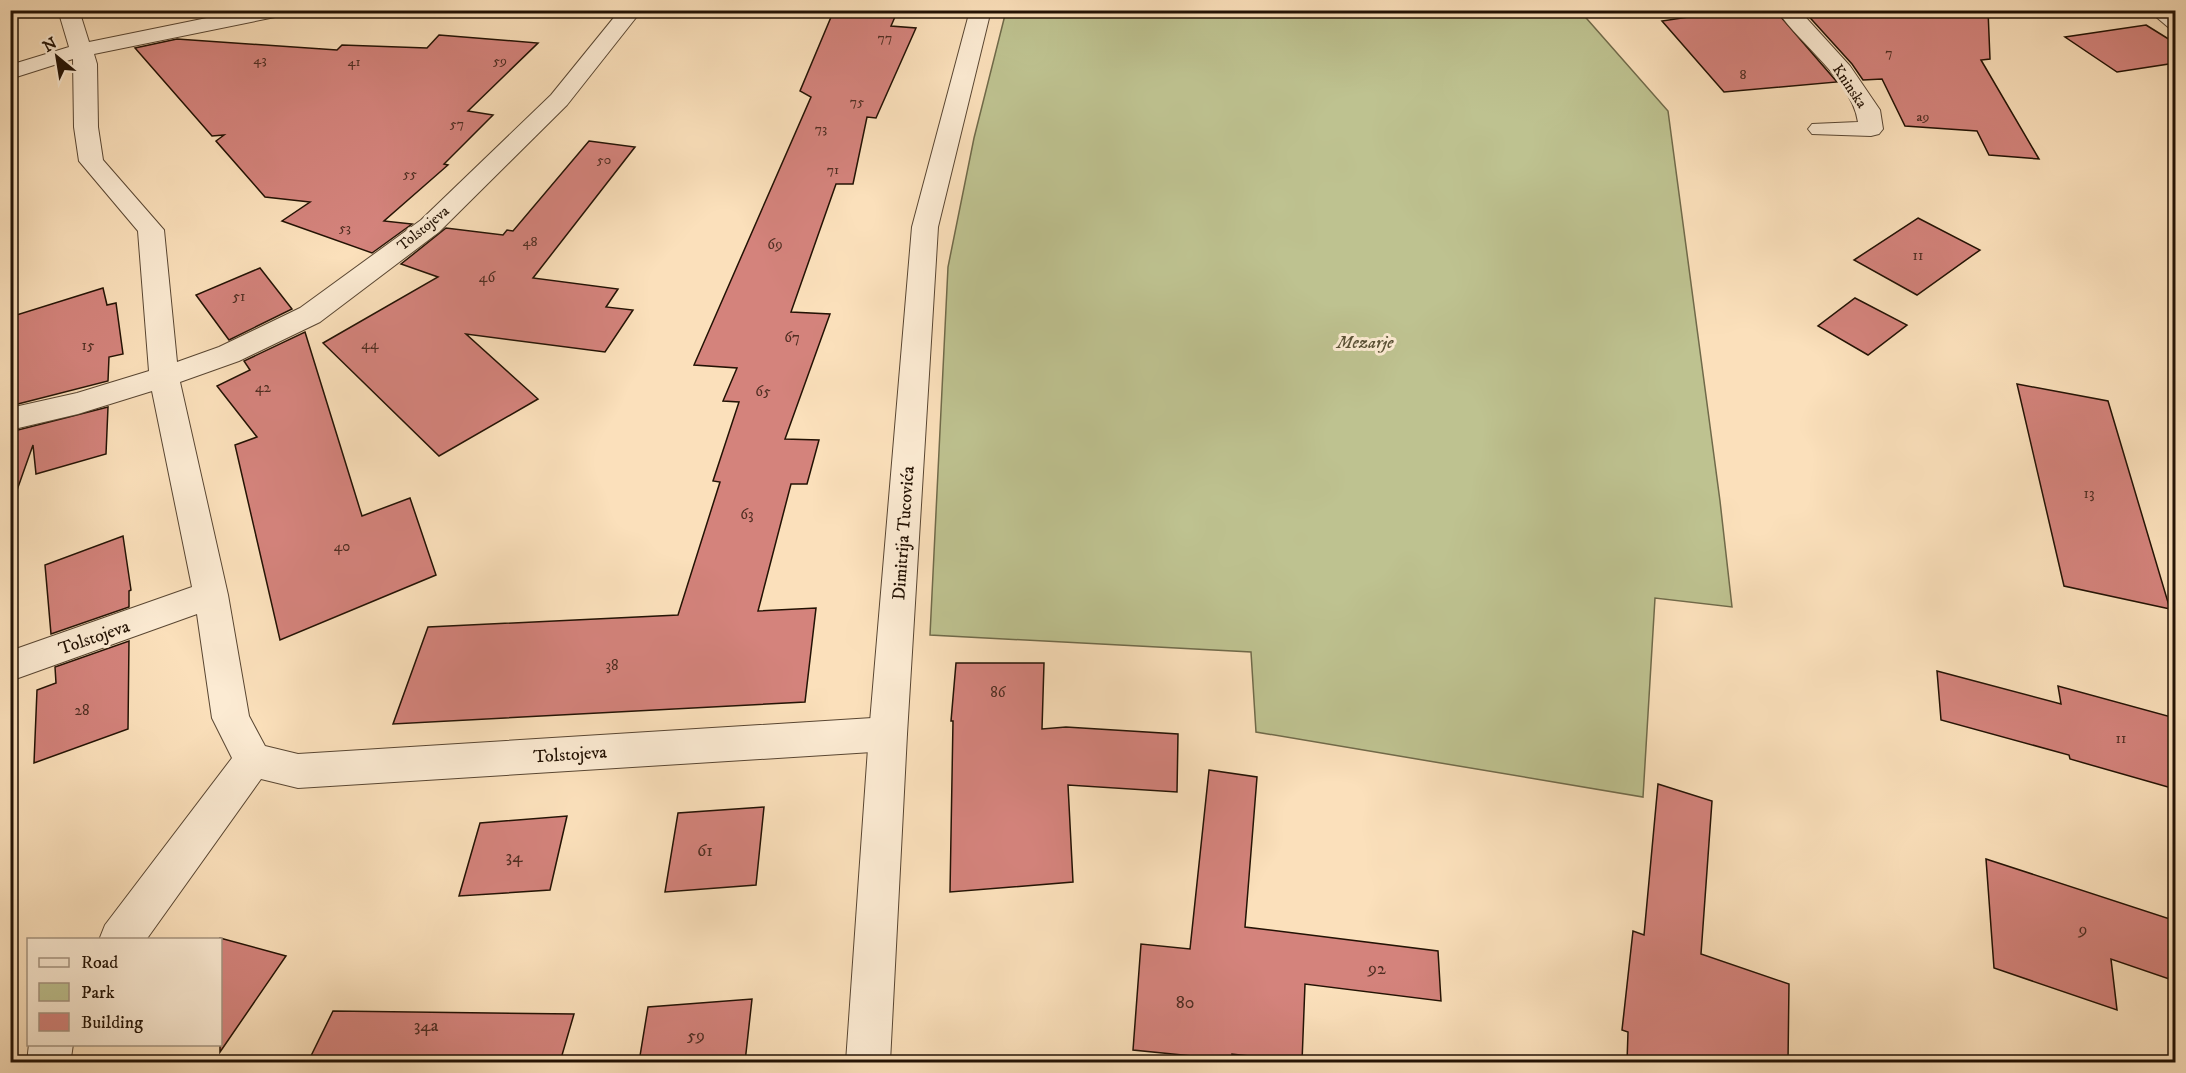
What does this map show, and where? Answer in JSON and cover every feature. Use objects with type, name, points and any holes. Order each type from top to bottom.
[{"type":"street","points":[[68,10],[86,64],[86,127],[91,161],[151,230],[164,377],[211,595],[231,718],[254,760],[121,938]]},
{"type":"street","points":[[10,72],[81,50],[280,10]]},
{"type":"street","name":"Tolstojeva","points":[[10,419],[78,403],[164,377],[229,354],[310,315],[430,226],[559,100],[632,10]]},
{"type":"street","name":"Dimitrija Tucovića","points":[[868,1062],[888,734],[925,227],[981,10]]},
{"type":"street","name":"Kninska","points":[[1788,10],[1842,71],[1868,110],[1871,129],[1820,129]]},
{"type":"street","points":[[2158,10],[2175,22]]},
{"type":"street","name":"Tolstojeva","points":[[10,666],[211,595]]},
{"type":"street","name":"Tolstojeva","points":[[254,760],[298,771],[888,734]]},
{"type":"street","points":[[50,1062],[48,1060],[51,1046]]},
{"type":"green space","name":"Mezarje","points":[[1006,11],[1580,11],[1668,111],[1732,607],[1655,598],[1643,797],[1256,732],[1251,652],[930,635],[948,267],[974,138]]},
{"type":"building","points":[[834,10],[898,10],[891,26],[916,28],[876,118],[867,117],[853,184],[836,184],[791,312],[830,314],[785,439],[819,440],[807,484],[791,484],[758,611],[816,608],[805,702],[393,724],[428,627],[678,615],[720,482],[713,481],[739,402],[723,401],[737,368],[694,365],[811,97],[800,91]]},
{"type":"building","points":[[1735,10],[1775,10],[1837,82],[1724,92],[1662,21]]},
{"type":"building","points":[[1803,10],[1988,10],[1990,59],[1981,60],[2039,159],[1989,155],[1977,131],[1905,126],[1882,79],[1863,80],[1852,64]]},
{"type":"building","points":[[2146,25],[2175,43],[2175,63],[2117,72],[2065,37]]},
{"type":"building","points":[[439,35],[538,43],[468,111],[493,115],[444,164],[448,165],[384,221],[412,224],[372,253],[282,221],[310,202],[265,197],[216,141],[224,135],[212,136],[135,48],[177,39],[337,50],[342,45],[427,48]]},
{"type":"building","points":[[589,141],[635,147],[533,278],[618,289],[606,307],[633,310],[605,352],[466,334],[538,399],[439,456],[323,343],[438,277],[401,264],[446,228],[503,235],[507,230],[513,231]]},
{"type":"building","points":[[1918,218],[1980,250],[1917,295],[1854,260]]},
{"type":"building","points":[[260,268],[292,309],[229,340],[196,295]]},
{"type":"building","points":[[103,288],[107,305],[116,303],[123,354],[109,357],[108,381],[10,406],[10,317]]},
{"type":"building","points":[[1855,298],[1907,325],[1868,355],[1818,326]]},
{"type":"building","points":[[305,332],[362,516],[410,498],[436,575],[280,640],[235,445],[257,437],[217,386],[250,370],[244,361]]},
{"type":"building","points":[[2017,384],[2108,401],[2170,609],[2064,586]]},
{"type":"building","points":[[108,407],[106,454],[36,474],[33,445],[16,493],[10,492],[10,432]]},
{"type":"building","points":[[123,536],[131,590],[129,591],[129,607],[51,634],[45,565]]},
{"type":"building","points":[[129,641],[128,729],[34,763],[37,690],[56,683],[55,667]]},
{"type":"building","points":[[956,663],[1044,663],[1042,729],[1066,727],[1178,734],[1177,792],[1068,785],[1073,882],[950,892],[953,721],[951,721]]},
{"type":"building","points":[[1937,671],[2061,704],[2058,686],[2175,718],[2175,789],[2070,759],[2069,755],[1941,720]]},
{"type":"building","points":[[1209,770],[1257,777],[1245,927],[1438,951],[1441,1001],[1305,984],[1302,1062],[1232,1054],[1232,1060],[1133,1050],[1141,944],[1190,949]]},
{"type":"building","points":[[1658,784],[1712,801],[1701,954],[1789,984],[1788,1062],[1627,1062],[1628,1032],[1622,1030],[1633,931],[1644,935]]},
{"type":"building","points":[[764,807],[756,885],[665,892],[678,813]]},
{"type":"building","points":[[567,816],[550,890],[459,896],[480,823]]},
{"type":"building","points":[[1986,859],[2173,920],[2175,981],[2111,959],[2117,1010],[1994,968]]},
{"type":"building","points":[[222,939],[286,956],[220,1052],[220,1046],[222,1046]]},
{"type":"building","points":[[752,999],[745,1062],[639,1062],[648,1007]]},
{"type":"building","points":[[333,1011],[574,1014],[560,1062],[308,1062]]}]
